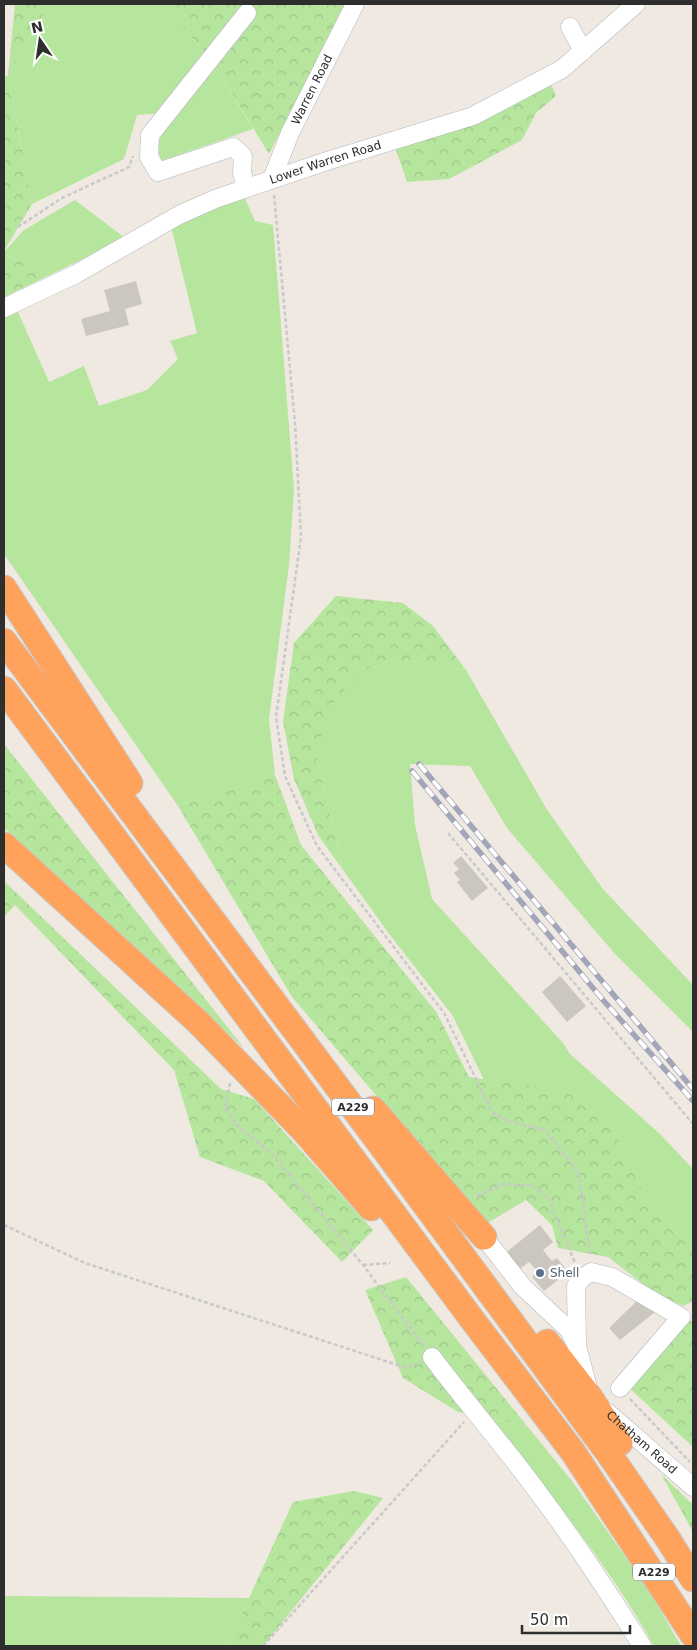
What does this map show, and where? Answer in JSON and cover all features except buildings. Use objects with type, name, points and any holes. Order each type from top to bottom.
[{"type":"highway","points":[[4,588],[152,818],[164,855]]},
{"type":"highway","name":"A229","points":[[4,641],[609,1454],[668,1539],[693,1580]]},
{"type":"highway","name":"A229","points":[[4,689],[474,1322],[573,1452],[644,1557],[693,1635]]},
{"type":"highway","points":[[4,845],[198,1022],[303,1130],[358,1191],[443,1300],[474,1322]]},
{"type":"highway","points":[[235,950],[484,1237]]},
{"type":"highway","points":[[380,1144],[442,1208],[590,1397],[693,1556]]},
{"type":"street","name":"Warren Road","points":[[272,179],[290,133],[355,4]]},
{"type":"street","name":"Lower Warren Road","points":[[4,308],[76,274],[179,215],[272,179],[473,116],[547,78],[583,51],[636,4]]},
{"type":"street","points":[[246,188],[242,172],[243,156],[233,148],[158,172],[149,158],[150,135],[248,13]]},
{"type":"street","points":[[570,27],[583,51]]},
{"type":"street","points":[[484,1237],[524,1287],[569,1330],[577,1346],[590,1397]]},
{"type":"street","points":[[577,1346],[576,1286],[586,1275],[612,1277],[681,1316],[620,1388]]},
{"type":"street","points":[[432,1357],[473,1412],[540,1494],[603,1583],[642,1646]]},
{"type":"street","name":"Chatham Road","points":[[590,1397],[693,1487]]},
{"type":"path","points":[[18,227],[62,198],[129,167],[134,155]]},
{"type":"path","points":[[272,179],[295,423],[300,537],[276,717],[285,776],[317,846],[444,1013],[492,1112],[508,1120],[545,1130],[579,1173],[589,1237],[586,1275]]},
{"type":"path","points":[[448,833],[693,1124]]},
{"type":"path","points":[[4,1226],[85,1263],[407,1368],[432,1357],[363,1265],[273,1155],[238,1126],[225,1108],[231,1080]]},
{"type":"path","points":[[477,1196],[504,1184],[534,1186],[549,1199],[586,1275]]},
{"type":"path","points":[[363,1265],[390,1263]]},
{"type":"path","points":[[620,1388],[675,1448],[693,1464]]},
{"type":"path","points":[[263,1646],[473,1412]]},
{"type":"green space","points":[[15,4],[50,4],[8,75]]},
{"type":"green space","points":[[50,4],[165,4],[206,55],[162,113],[137,115],[124,159],[32,204],[8,75]]},
{"type":"green space","points":[[165,4],[366,4],[343,9],[269,154],[215,66]]},
{"type":"green space","points":[[215,66],[253,129],[161,161],[157,145],[168,124]]},
{"type":"green space","points":[[8,75],[32,204],[4,251],[4,77]]},
{"type":"green space","points":[[551,84],[556,96],[536,113],[522,140],[449,179],[407,182],[395,147]]},
{"type":"green space","points":[[243,194],[255,221],[273,225],[294,489],[289,565],[269,719],[275,775],[178,806],[4,554],[4,317],[18,312],[49,382],[84,366],[99,406],[147,390],[178,359],[170,341],[197,333],[171,226]]},
{"type":"green space","points":[[75,200],[125,238],[52,274],[4,254],[24,230]]},
{"type":"green space","points":[[4,254],[52,274],[4,297]]},
{"type":"green space","points":[[336,596],[403,603],[433,626],[466,670],[410,661],[362,669],[331,706],[316,755],[343,870],[318,835],[294,779],[283,721],[294,643]]},
{"type":"green space","points":[[410,661],[466,670],[546,808],[602,888],[693,985],[693,1032],[616,955],[507,828],[470,766],[410,764],[415,825],[432,899],[563,1043],[570,1054],[661,1135],[693,1169],[693,1251],[648,1203],[617,1136],[569,1092],[484,1080],[453,1016],[390,935],[343,870],[316,755],[330,706],[361,669]]},
{"type":"green space","points":[[4,744],[244,1048],[4,828]]},
{"type":"green space","points":[[275,775],[301,845],[437,1013],[469,1077],[569,1092],[617,1136],[648,1203],[693,1251],[693,1301],[684,1306],[660,1297],[608,1257],[558,1248],[552,1225],[526,1200],[486,1224],[292,997],[178,806]]},
{"type":"green space","points":[[4,881],[221,1089],[254,1099],[373,1230],[342,1262],[264,1181],[200,1157],[174,1070],[15,905],[4,917]]},
{"type":"green space","points":[[406,1277],[527,1426],[458,1412],[403,1378],[365,1290]]},
{"type":"green space","points":[[693,1321],[693,1447],[626,1385],[681,1322]]},
{"type":"green space","points":[[491,1419],[527,1426],[572,1481],[650,1592],[681,1646],[654,1646],[598,1558]]},
{"type":"green space","points":[[661,1474],[693,1505],[693,1532]]},
{"type":"green space","points":[[354,1491],[383,1498],[263,1646],[227,1646],[293,1502]]},
{"type":"green space","points":[[4,1596],[249,1598],[227,1646],[4,1646]]},
{"type":"railway","points":[[419,764],[693,1089]]},
{"type":"railway","points":[[412,771],[603,1000],[693,1101]]},
{"type":"place","name":"Shell","points":[[540,1273]]}]
